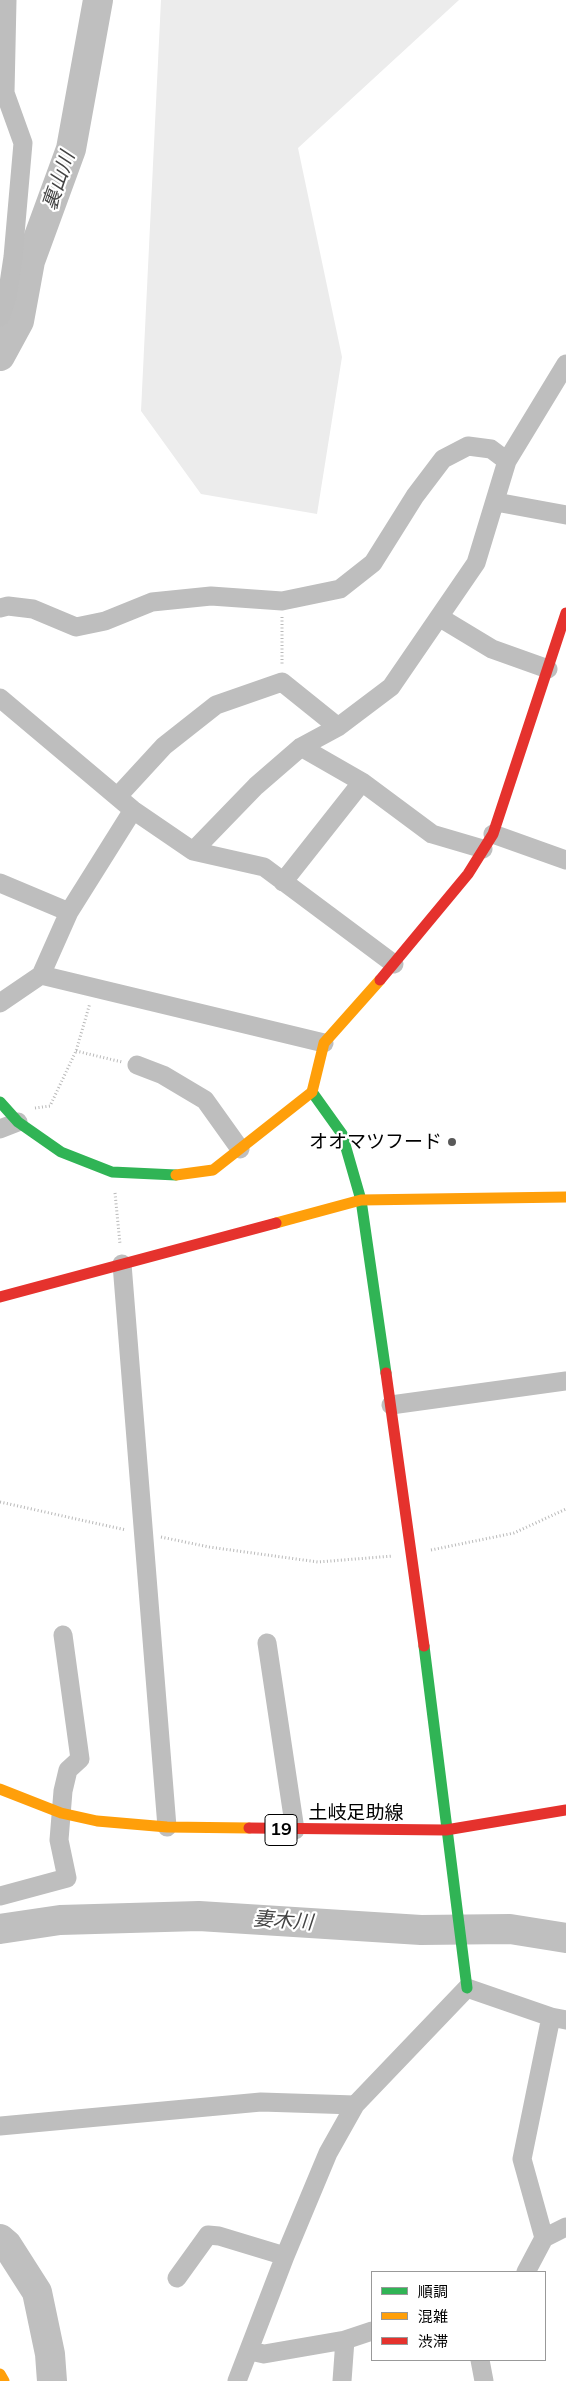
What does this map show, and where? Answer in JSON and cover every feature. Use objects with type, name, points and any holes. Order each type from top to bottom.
[{"type":"street","points":[[0,316],[23,143],[5,93],[7,0]]},
{"type":"street","points":[[193,851],[256,786],[301,747],[338,727],[391,687],[476,563],[507,461],[566,364]]},
{"type":"street","points":[[0,608],[8,606],[33,609],[76,627],[105,621],[152,602],[211,596],[282,601],[340,589],[373,563],[415,496],[443,459],[468,446],[491,450],[507,461]]},
{"type":"street","points":[[496,502],[566,515]]},
{"type":"street","points":[[0,1102],[18,1122],[61,1152],[112,1172],[181,1175],[213,1170],[312,1092],[324,1043],[394,964],[468,874],[488,841],[548,669],[561,643],[566,613]]},
{"type":"street","points":[[439,617],[492,649],[548,669]]},
{"type":"street","points":[[118,796],[164,746],[216,705],[282,682],[338,727]]},
{"type":"street","points":[[0,698],[133,810],[193,851],[264,867],[394,964]]},
{"type":"street","points":[[301,747],[362,782],[432,834],[488,841],[566,860]]},
{"type":"street","points":[[283,882],[362,782]]},
{"type":"street","points":[[0,1003],[41,975],[68,912],[133,810]]},
{"type":"street","points":[[0,883],[68,912]]},
{"type":"street","points":[[41,975],[324,1043]]},
{"type":"street","points":[[137,1066],[163,1075],[204,1100],[240,1149]]},
{"type":"street","points":[[312,1092],[342,1134],[362,1200],[412,1554],[467,1988]]},
{"type":"street","points":[[0,1129],[18,1122]]},
{"type":"street","points":[[0,1297],[362,1200],[566,1197]]},
{"type":"street","points":[[122,1264],[145,1534],[166,1827]]},
{"type":"street","points":[[391,1404],[566,1381]]},
{"type":"street","points":[[0,1896],[67,1878],[59,1840],[63,1791],[68,1770],[80,1759],[63,1635]]},
{"type":"street","points":[[267,1643],[295,1830]]},
{"type":"street","name":"土岐足助線","points":[[0,1789],[61,1813],[97,1821],[166,1827],[295,1830],[446,1830],[566,1810]]},
{"type":"street","points":[[467,1988],[558,2019],[522,2159],[544,2238]]},
{"type":"street","points":[[238,2381],[284,2256],[328,2153],[355,2105],[467,1988]]},
{"type":"street","points":[[0,2126],[261,2102],[355,2105]]},
{"type":"street","points":[[527,2271],[544,2238],[566,2227]]},
{"type":"street","points":[[177,2278],[208,2235],[220,2236],[284,2256]]},
{"type":"street","points":[[250,2351],[264,2354],[345,2340],[371,2331]]},
{"type":"street","points":[[342,2381],[345,2340]]},
{"type":"street","points":[[480,2361],[484,2381]]},
{"type":"street","points":[[0,2374],[4,2381]]},
{"type":"path","points":[[282,601],[282,682]]},
{"type":"path","points":[[18,1122],[30,1109],[50,1106],[76,1052],[91,1000]]},
{"type":"path","points":[[76,1052],[137,1066]]},
{"type":"path","points":[[112,1172],[122,1264]]},
{"type":"path","points":[[0,1502],[209,1547],[318,1562],[412,1554],[514,1533],[566,1509]]},
{"type":"shaded area","points":[[161,0],[459,0],[298,148],[342,357],[317,514],[201,494],[141,411]]},
{"type":"waterway","name":"裏山川","points":[[0,356],[19,321],[30,261],[71,149],[98,0]]},
{"type":"waterway","name":"妻木川","points":[[0,1929],[60,1920],[199,1916],[421,1930],[510,1929],[566,1938]]},
{"type":"waterway","points":[[0,2239],[7,2245],[37,2292],[50,2354],[52,2381]]},
{"type":"traffic: fast","points":[[312,1092],[342,1134],[361,1200],[386,1373]]},
{"type":"traffic: fast","points":[[0,1102],[18,1122],[61,1152],[112,1172],[176,1175]]},
{"type":"traffic: fast","points":[[424,1646],[467,1988]]},
{"type":"traffic: slow","points":[[176,1175],[213,1170],[312,1092],[324,1043],[380,980]]},
{"type":"traffic: slow","points":[[276,1223],[361,1200],[566,1197]]},
{"type":"traffic: slow","points":[[0,1789],[61,1813],[97,1821],[167,1827],[249,1828]]},
{"type":"traffic: slow","points":[[0,2374],[4,2381]]},
{"type":"traffic: jam","points":[[380,980],[468,874],[493,834],[566,613]]},
{"type":"traffic: jam","points":[[0,1297],[276,1223]]},
{"type":"traffic: jam","points":[[386,1373],[424,1646]]},
{"type":"traffic: jam","points":[[249,1828],[446,1830],[566,1810]]},
{"type":"place","name":"オオマツフード","points":[[452,1142]]}]
